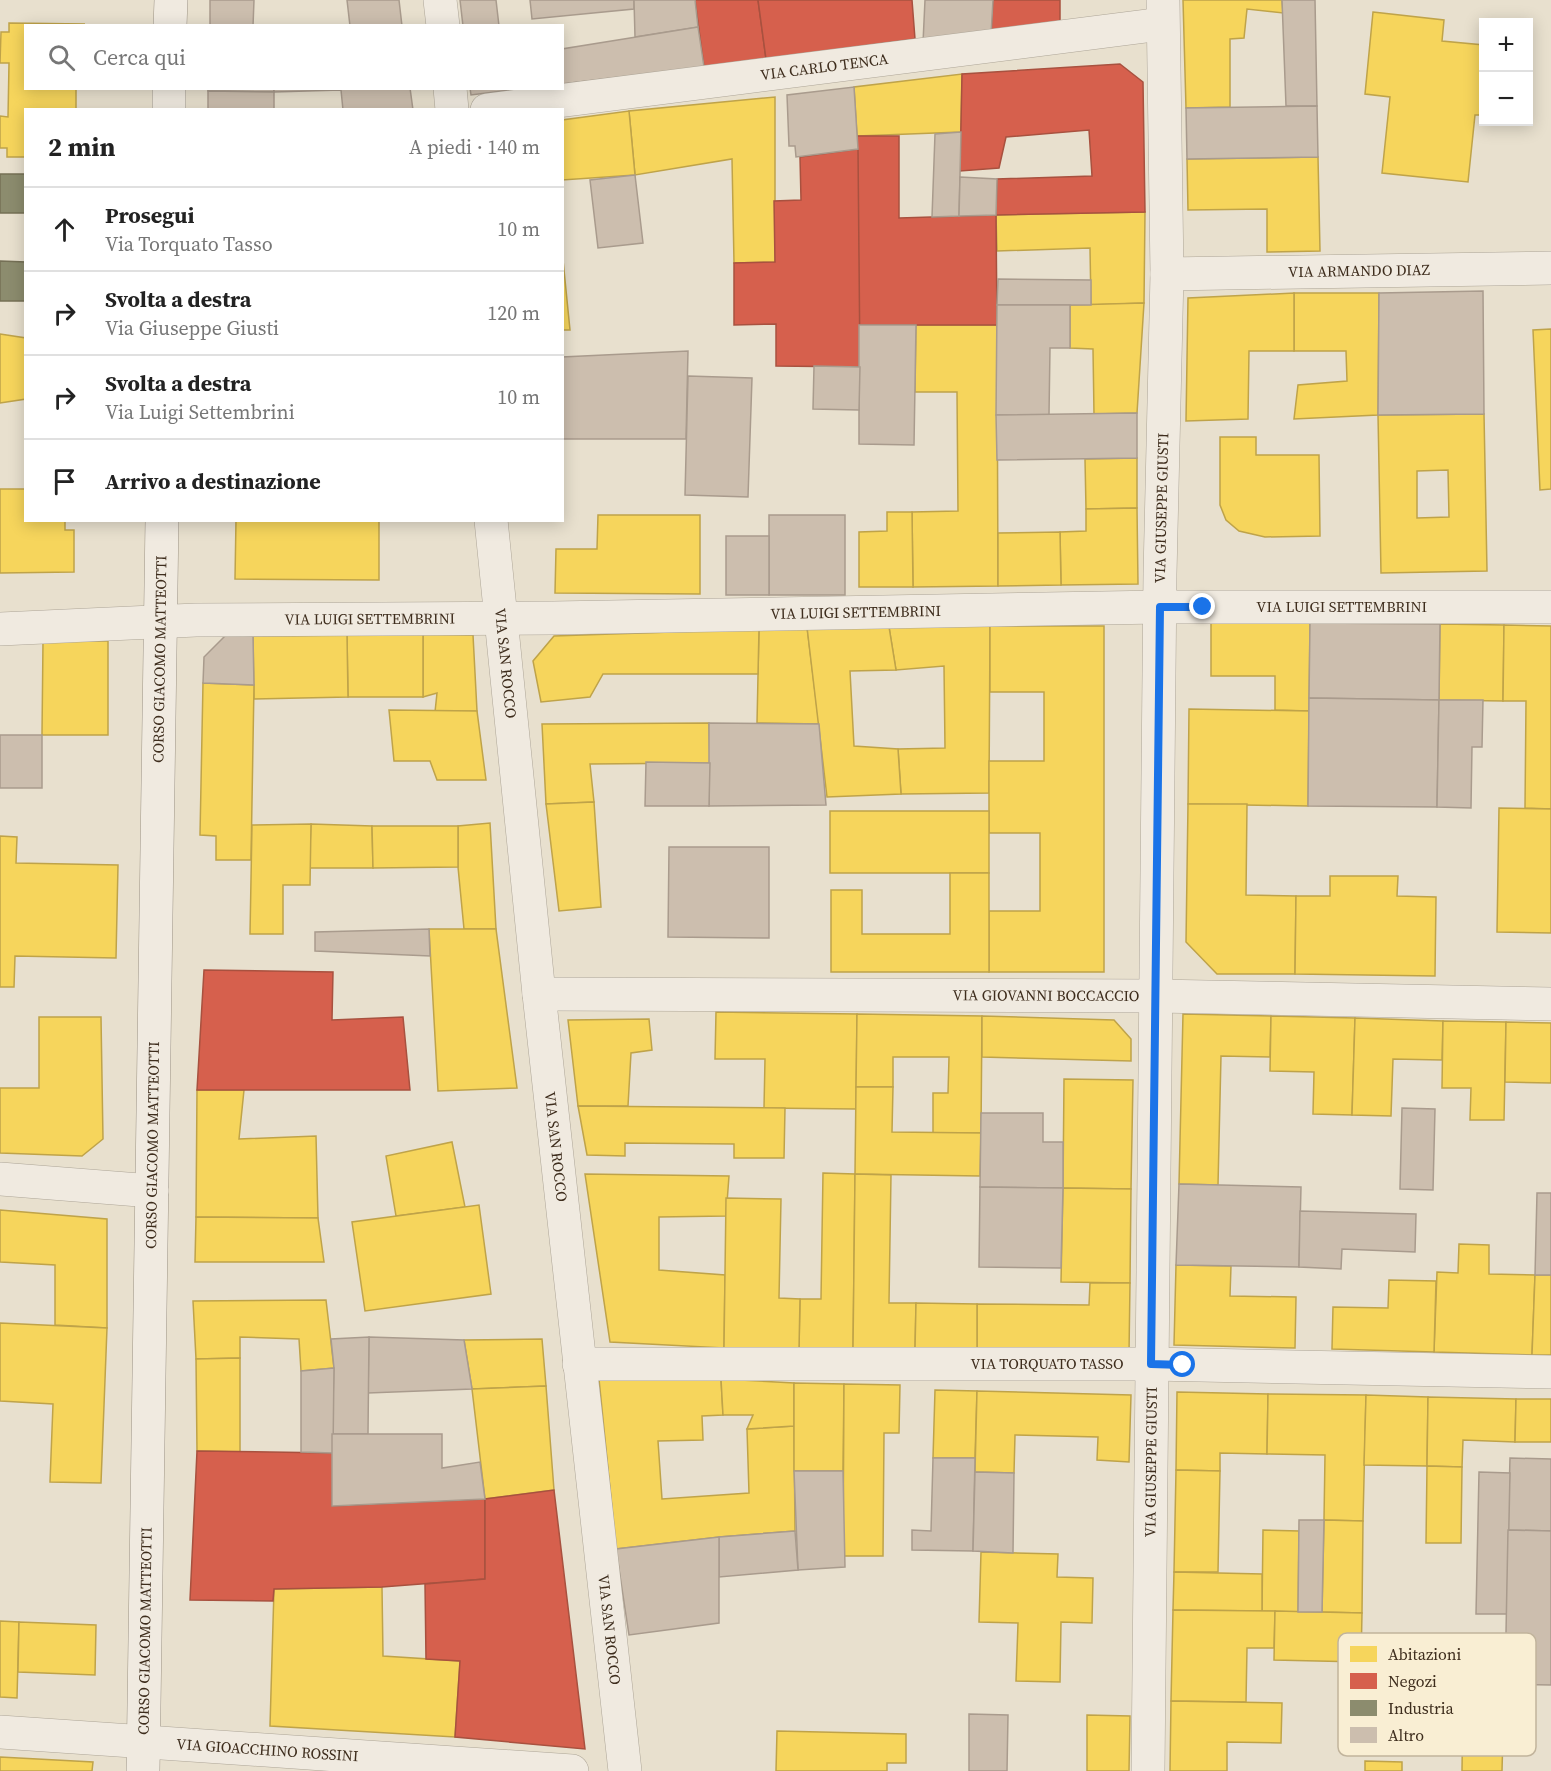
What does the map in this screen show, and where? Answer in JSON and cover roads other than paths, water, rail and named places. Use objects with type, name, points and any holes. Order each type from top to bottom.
[{"type":"street","points":[[171,0],[171,24]]},
{"type":"street","points":[[440,0],[442,24]]},
{"type":"street","name":"VIA CARLO TENCA","points":[[501,108],[1163,12]]},
{"type":"street","name":"VIA GIUSEPPE GIUSTI","points":[[1148,1771],[1160,607],[1167,274],[1163,12]]},
{"type":"street","points":[[169,108],[170,90]]},
{"type":"street","points":[[450,90],[452,108]]},
{"type":"street","name":"VIA ARMANDO DIAZ","points":[[1167,274],[1551,268]]},
{"type":"street","name":"CORSO GIACOMO MATTEOTTI","points":[[143,1756],[162,522]]},
{"type":"street","name":"VIA SAN ROCCO","points":[[491,522],[539,994],[625,1771]]},
{"type":"street","name":"VIA LUIGI SETTEMBRINI","points":[[0,629],[160,622],[1160,607],[1551,607]]},
{"type":"street","name":"VIA GIOVANNI BOCCACCIO","points":[[539,994],[1157,996],[1551,1004]]},
{"type":"street","points":[[0,1179],[152,1191]]},
{"type":"street","name":"VIA TORQUATO TASSO","points":[[579,1364],[1151,1364],[1551,1372]]},
{"type":"street","name":"VIA GIOACCHINO ROSSINI","points":[[0,1732],[143,1756],[572,1771]]}]
